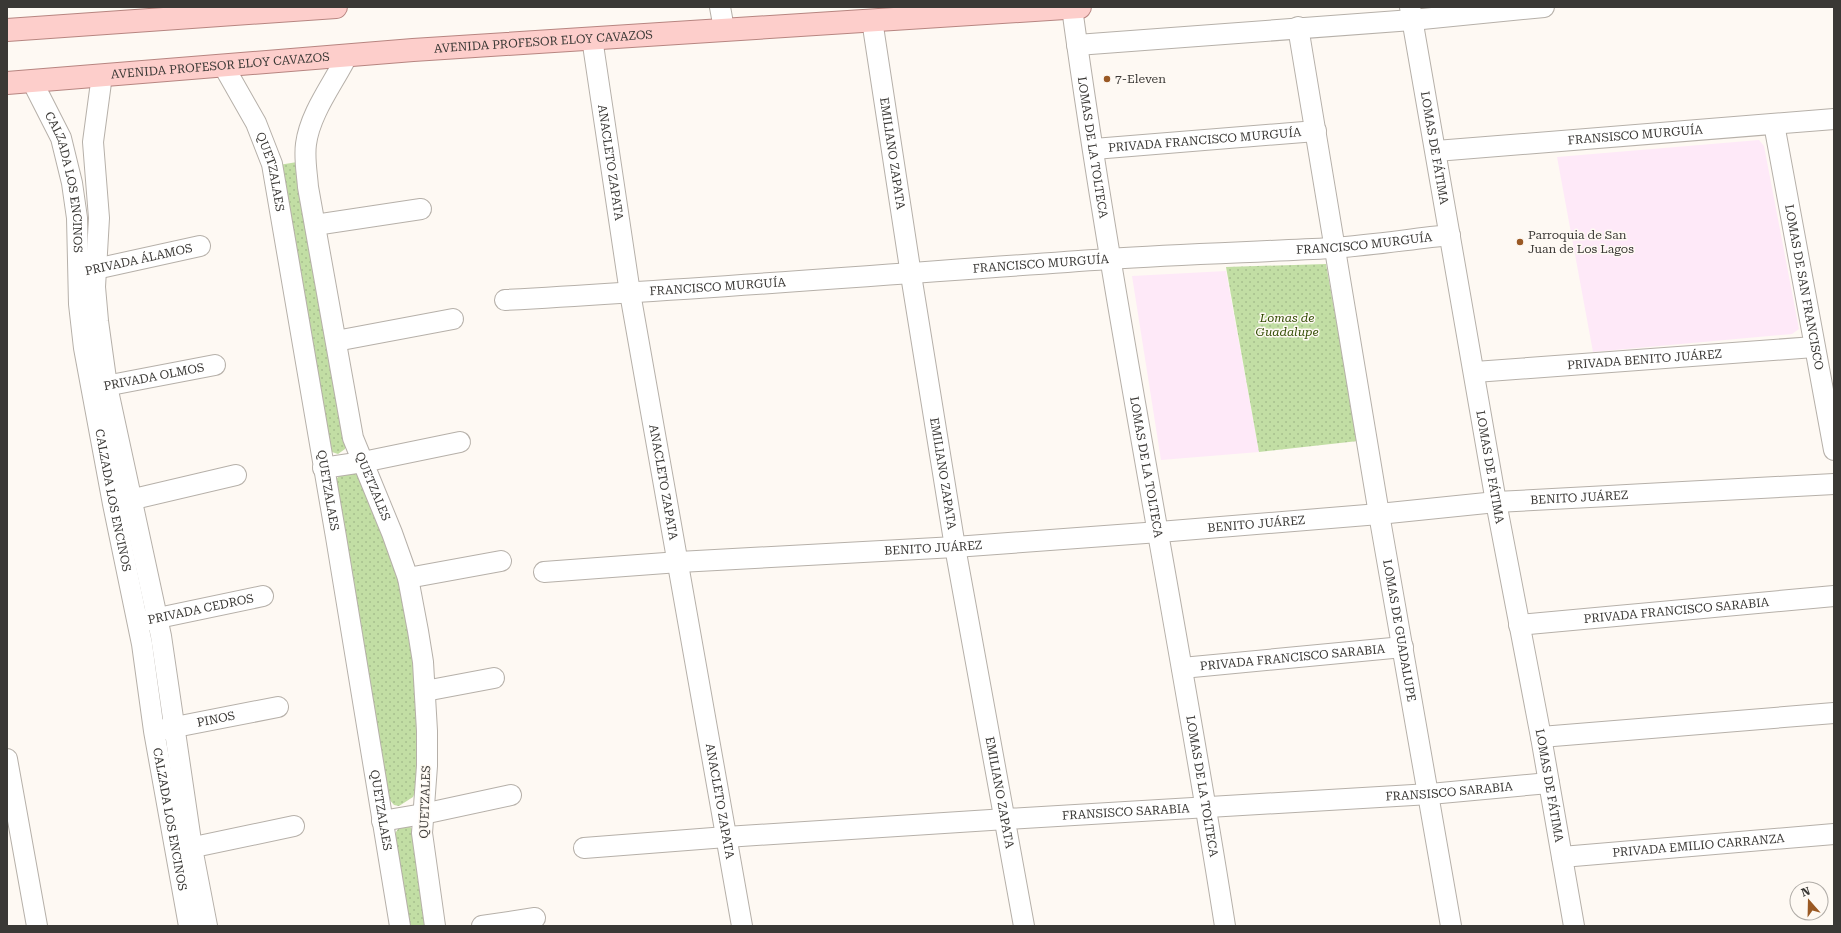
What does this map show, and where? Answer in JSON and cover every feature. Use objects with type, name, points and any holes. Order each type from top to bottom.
[{"type":"main road","points":[[7,30],[191,12],[336,7]]},
{"type":"main road","name":"AVENIDA PROFESOR ELOY CAVAZOS","points":[[7,83],[102,74],[592,38],[1076,7]]},
{"type":"street","points":[[720,7],[724,29]]},
{"type":"street","name":"LOMAS DE LA TOLTECA","points":[[1076,7],[1077,45],[1094,149],[1109,259],[1182,668],[1225,926]]},
{"type":"street","points":[[1077,45],[1298,27],[1411,13],[1544,7]]},
{"type":"street","name":"LOMAS DE FÁTIMA","points":[[1411,13],[1475,372],[1496,502],[1541,738],[1574,926]]},
{"type":"street","name":"EMILIANO ZAPATA","points":[[872,20],[955,547],[1006,819],[1024,926]]},
{"type":"street","name":"LOMAS DE GUADALUPE","points":[[1298,27],[1379,514],[1430,794],[1451,926]]},
{"type":"street","name":"ANACLETO ZAPATA","points":[[592,38],[630,293],[679,562],[742,926]]},
{"type":"street","name":"QUETZALES","points":[[347,56],[310,125],[306,145],[308,187],[316,225],[351,432],[357,451],[364,462],[392,533],[408,578],[418,631],[425,691],[427,766],[423,814],[423,843],[435,926]]},
{"type":"street","name":"QUETZALAES","points":[[223,65],[256,123],[272,164],[368,727],[400,926]]},
{"type":"street","name":"CALZADA LOS ENCINOS","points":[[102,74],[93,142],[99,218],[87,271],[81,326],[100,387],[122,502],[148,620],[154,731],[183,850],[207,926]]},
{"type":"street","name":"CALZADA LOS ENCINOS","points":[[32,81],[56,125],[65,150],[87,271]]},
{"type":"street","name":"FRANSISCO MURGUÍA","points":[[1436,151],[1834,119]]},
{"type":"street","name":"LOMAS DE SAN FRANCISCO","points":[[1774,124],[1834,450]]},
{"type":"street","name":"PRIVADA FRANCISCO MURGUÍA","points":[[1094,149],[1316,131]]},
{"type":"street","points":[[316,225],[420,209]]},
{"type":"street","name":"FRANCISCO MURGUÍA","points":[[630,293],[836,278],[911,275],[1109,259],[1335,248],[1450,235]]},
{"type":"street","name":"PRIVADA ÁLAMOS","points":[[87,271],[200,246]]},
{"type":"street","points":[[505,300],[630,293]]},
{"type":"street","points":[[336,341],[453,319]]},
{"type":"street","name":"PRIVADA BENITO JUÁREZ","points":[[1475,372],[1814,347]]},
{"type":"street","name":"PRIVADA OLMOS","points":[[100,387],[215,366]]},
{"type":"street","points":[[323,468],[364,462],[460,442]]},
{"type":"street","points":[[122,502],[236,475]]},
{"type":"street","name":"BENITO JUÁREZ","points":[[679,562],[955,547],[1379,514],[1496,502],[1834,484]]},
{"type":"street","points":[[408,578],[501,561]]},
{"type":"street","points":[[544,572],[679,562]]},
{"type":"street","name":"PRIVADA CEDROS","points":[[148,620],[263,596]]},
{"type":"street","name":"PRIVADA FRANCISCO SARABIA","points":[[1519,625],[1834,596]]},
{"type":"street","name":"CALZADA LOS ENCINOS","points":[[148,620],[161,636],[174,729],[189,926]]},
{"type":"street","name":"PRIVADA FRANCISCO SARABIA","points":[[1182,668],[1403,647]]},
{"type":"street","points":[[425,691],[494,678]]},
{"type":"street","name":"PINOS","points":[[154,731],[174,729],[278,708]]},
{"type":"street","points":[[1541,738],[1834,713]]},
{"type":"street","points":[[7,759],[37,926]]},
{"type":"street","name":"FRANSISCO SARABIA","points":[[726,837],[1430,794],[1549,783]]},
{"type":"street","points":[[382,821],[423,814],[511,795]]},
{"type":"street","points":[[183,850],[294,826]]},
{"type":"street","name":"PRIVADA EMILIO CARRANZA","points":[[1562,857],[1834,834]]},
{"type":"street","points":[[584,848],[726,837]]},
{"type":"street","points":[[482,926],[535,918]]},
{"type":"shaded area","points":[[1759,140],[1764,146],[1799,329],[1792,334],[1593,352],[1557,157]]},
{"type":"shaded area","points":[[1226,271],[1259,452],[1161,460],[1132,276]]},
{"type":"green space","points":[[297,162],[346,442],[345,449],[338,454],[332,452],[327,446],[279,165]]},
{"type":"green space","name":"Lomas de Guadalupe","points":[[1326,264],[1358,441],[1259,452],[1226,267]]},
{"type":"green space","points":[[345,472],[353,472],[360,475],[401,584],[417,688],[418,733],[416,790],[413,797],[399,806],[394,805],[388,798],[334,486],[337,478]]},
{"type":"green space","points":[[409,825],[414,832],[428,926],[410,926],[394,837],[399,828]]},
{"type":"place","name":"7-Eleven","points":[[1107,79]]},
{"type":"place","name":"Parroquia de San Juan de Los Lagos","points":[[1520,242]]}]
